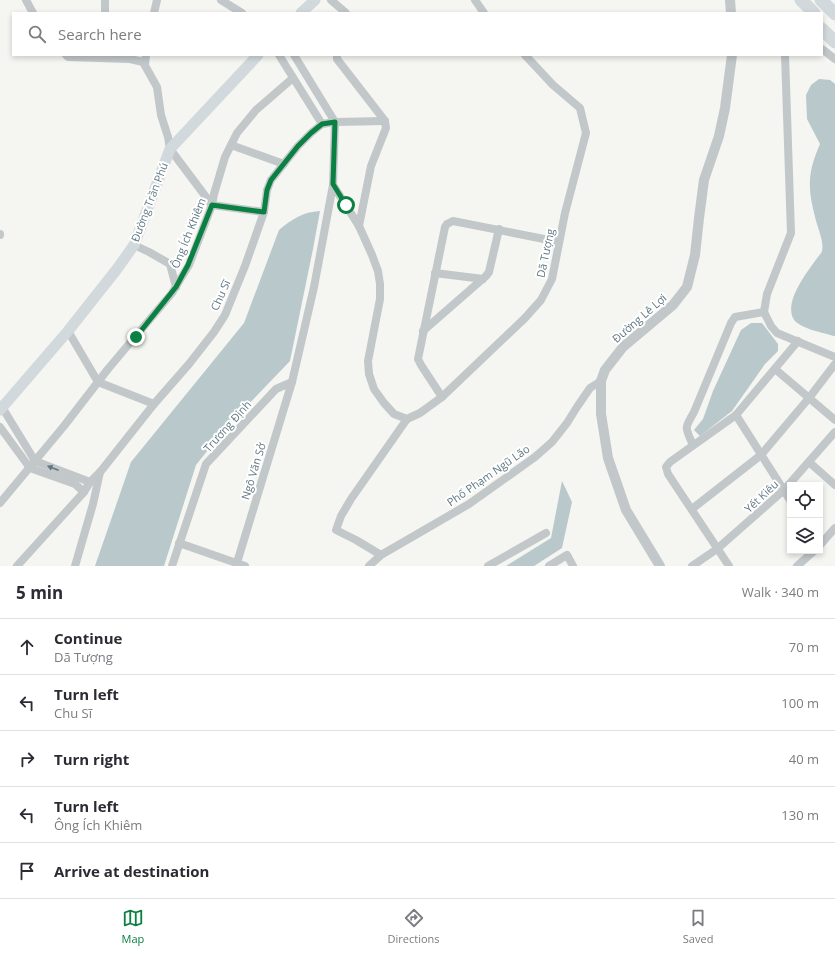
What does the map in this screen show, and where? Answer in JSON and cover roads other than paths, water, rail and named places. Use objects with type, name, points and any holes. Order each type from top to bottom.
[{"type":"main road","points":[[302,12],[315,0]]},
{"type":"main road","points":[[792,0],[804,12]]},
{"type":"main road","points":[[801,0],[813,12]]},
{"type":"main road","points":[[820,0],[835,14]]},
{"type":"main road","points":[[830,0],[835,5]]},
{"type":"main road","points":[[823,21],[835,33]]},
{"type":"main road","points":[[823,30],[835,42]]},
{"type":"main road","name":"Đường Trần Phú","points":[[1,408],[68,331],[134,245],[170,149],[257,56]]},
{"type":"street","points":[[26,0],[32,12]]},
{"type":"street","points":[[105,0],[105,12]]},
{"type":"street","points":[[154,12],[157,0]]},
{"type":"street","points":[[221,0],[240,12]]},
{"type":"street","points":[[331,0],[345,12]]},
{"type":"street","points":[[475,0],[483,12]]},
{"type":"street","points":[[730,0],[731,12]]},
{"type":"street","points":[[823,50],[835,59]]},
{"type":"street","points":[[67,56],[130,59],[143,62],[157,87],[161,114],[170,149],[212,205],[264,212]]},
{"type":"street","points":[[145,65],[146,56]]},
{"type":"street","points":[[280,56],[322,124],[335,122],[385,121]]},
{"type":"street","points":[[295,56],[335,122],[333,184],[359,226],[378,271],[380,299],[368,361],[369,374],[374,389],[384,403],[394,414],[407,418]]},
{"type":"street","points":[[337,56],[337,59],[385,121],[386,128],[371,166],[359,226]]},
{"type":"street","name":"Dã Tượng","points":[[381,555],[336,530],[341,516],[351,499],[407,418],[420,413],[442,397],[525,318],[541,300],[552,279],[570,194],[586,133],[580,108],[553,85],[526,56]]},
{"type":"street","name":"Đường Lê Lợi","points":[[600,381],[605,370],[622,347],[673,305],[687,287],[695,255],[704,180],[719,136],[725,108],[732,56]]},
{"type":"street","points":[[785,56],[790,233],[767,294],[764,312],[771,326],[777,333],[835,357]]},
{"type":"street","name":"Ông Ích Khiêm","points":[[0,503],[176,287],[188,265],[212,205],[225,157],[237,133],[256,110],[293,78]]},
{"type":"street","name":"Chu Sĩ","points":[[17,566],[84,492],[90,482],[101,471],[214,332],[224,314],[245,266],[264,212],[267,190],[271,180],[304,139],[322,124]]},
{"type":"street","points":[[231,145],[284,164]]},
{"type":"street","name":"Ngô Văn Sở","points":[[240,565],[292,382],[314,287],[333,184]]},
{"type":"street","points":[[442,397],[418,359],[435,273],[445,227],[447,224],[453,222],[499,229],[559,242]]},
{"type":"street","points":[[423,331],[483,280],[489,272],[499,229]]},
{"type":"street","points":[[134,245],[170,264],[176,287]]},
{"type":"street","points":[[435,273],[483,280]]},
{"type":"street","points":[[693,445],[686,430],[686,425],[694,412],[735,317],[764,312]]},
{"type":"street","points":[[68,331],[98,382],[154,404]]},
{"type":"street","points":[[729,566],[668,474],[666,467],[670,462],[736,415],[798,341]]},
{"type":"street","points":[[692,509],[761,455],[809,398],[835,364]]},
{"type":"street","points":[[775,369],[835,420]]},
{"type":"street","points":[[600,381],[601,414],[608,458],[626,510],[660,566]]},
{"type":"street","name":"Phố Phạm Ngũ Lão","points":[[369,566],[381,555],[469,504],[535,457],[552,442],[567,423],[590,388],[600,381]]},
{"type":"street","name":"Trương Định","points":[[172,566],[206,464],[276,389],[292,382]]},
{"type":"street","points":[[1,408],[32,465],[90,482]]},
{"type":"street","points":[[736,415],[787,495]]},
{"type":"street","points":[[0,427],[32,465],[75,484],[84,492]]},
{"type":"street","name":"Yết Kiêu","points":[[692,566],[717,549],[784,490],[835,432]]},
{"type":"street","points":[[809,462],[835,485]]},
{"type":"street","name":"Chu Sĩ","points":[[75,566],[101,471]]},
{"type":"street","points":[[823,542],[835,528]]},
{"type":"street","points":[[488,566],[546,532]]},
{"type":"street","points":[[179,543],[240,565]]},
{"type":"street","points":[[797,566],[811,554]]},
{"type":"street","points":[[549,566],[566,555],[574,566]]}]
